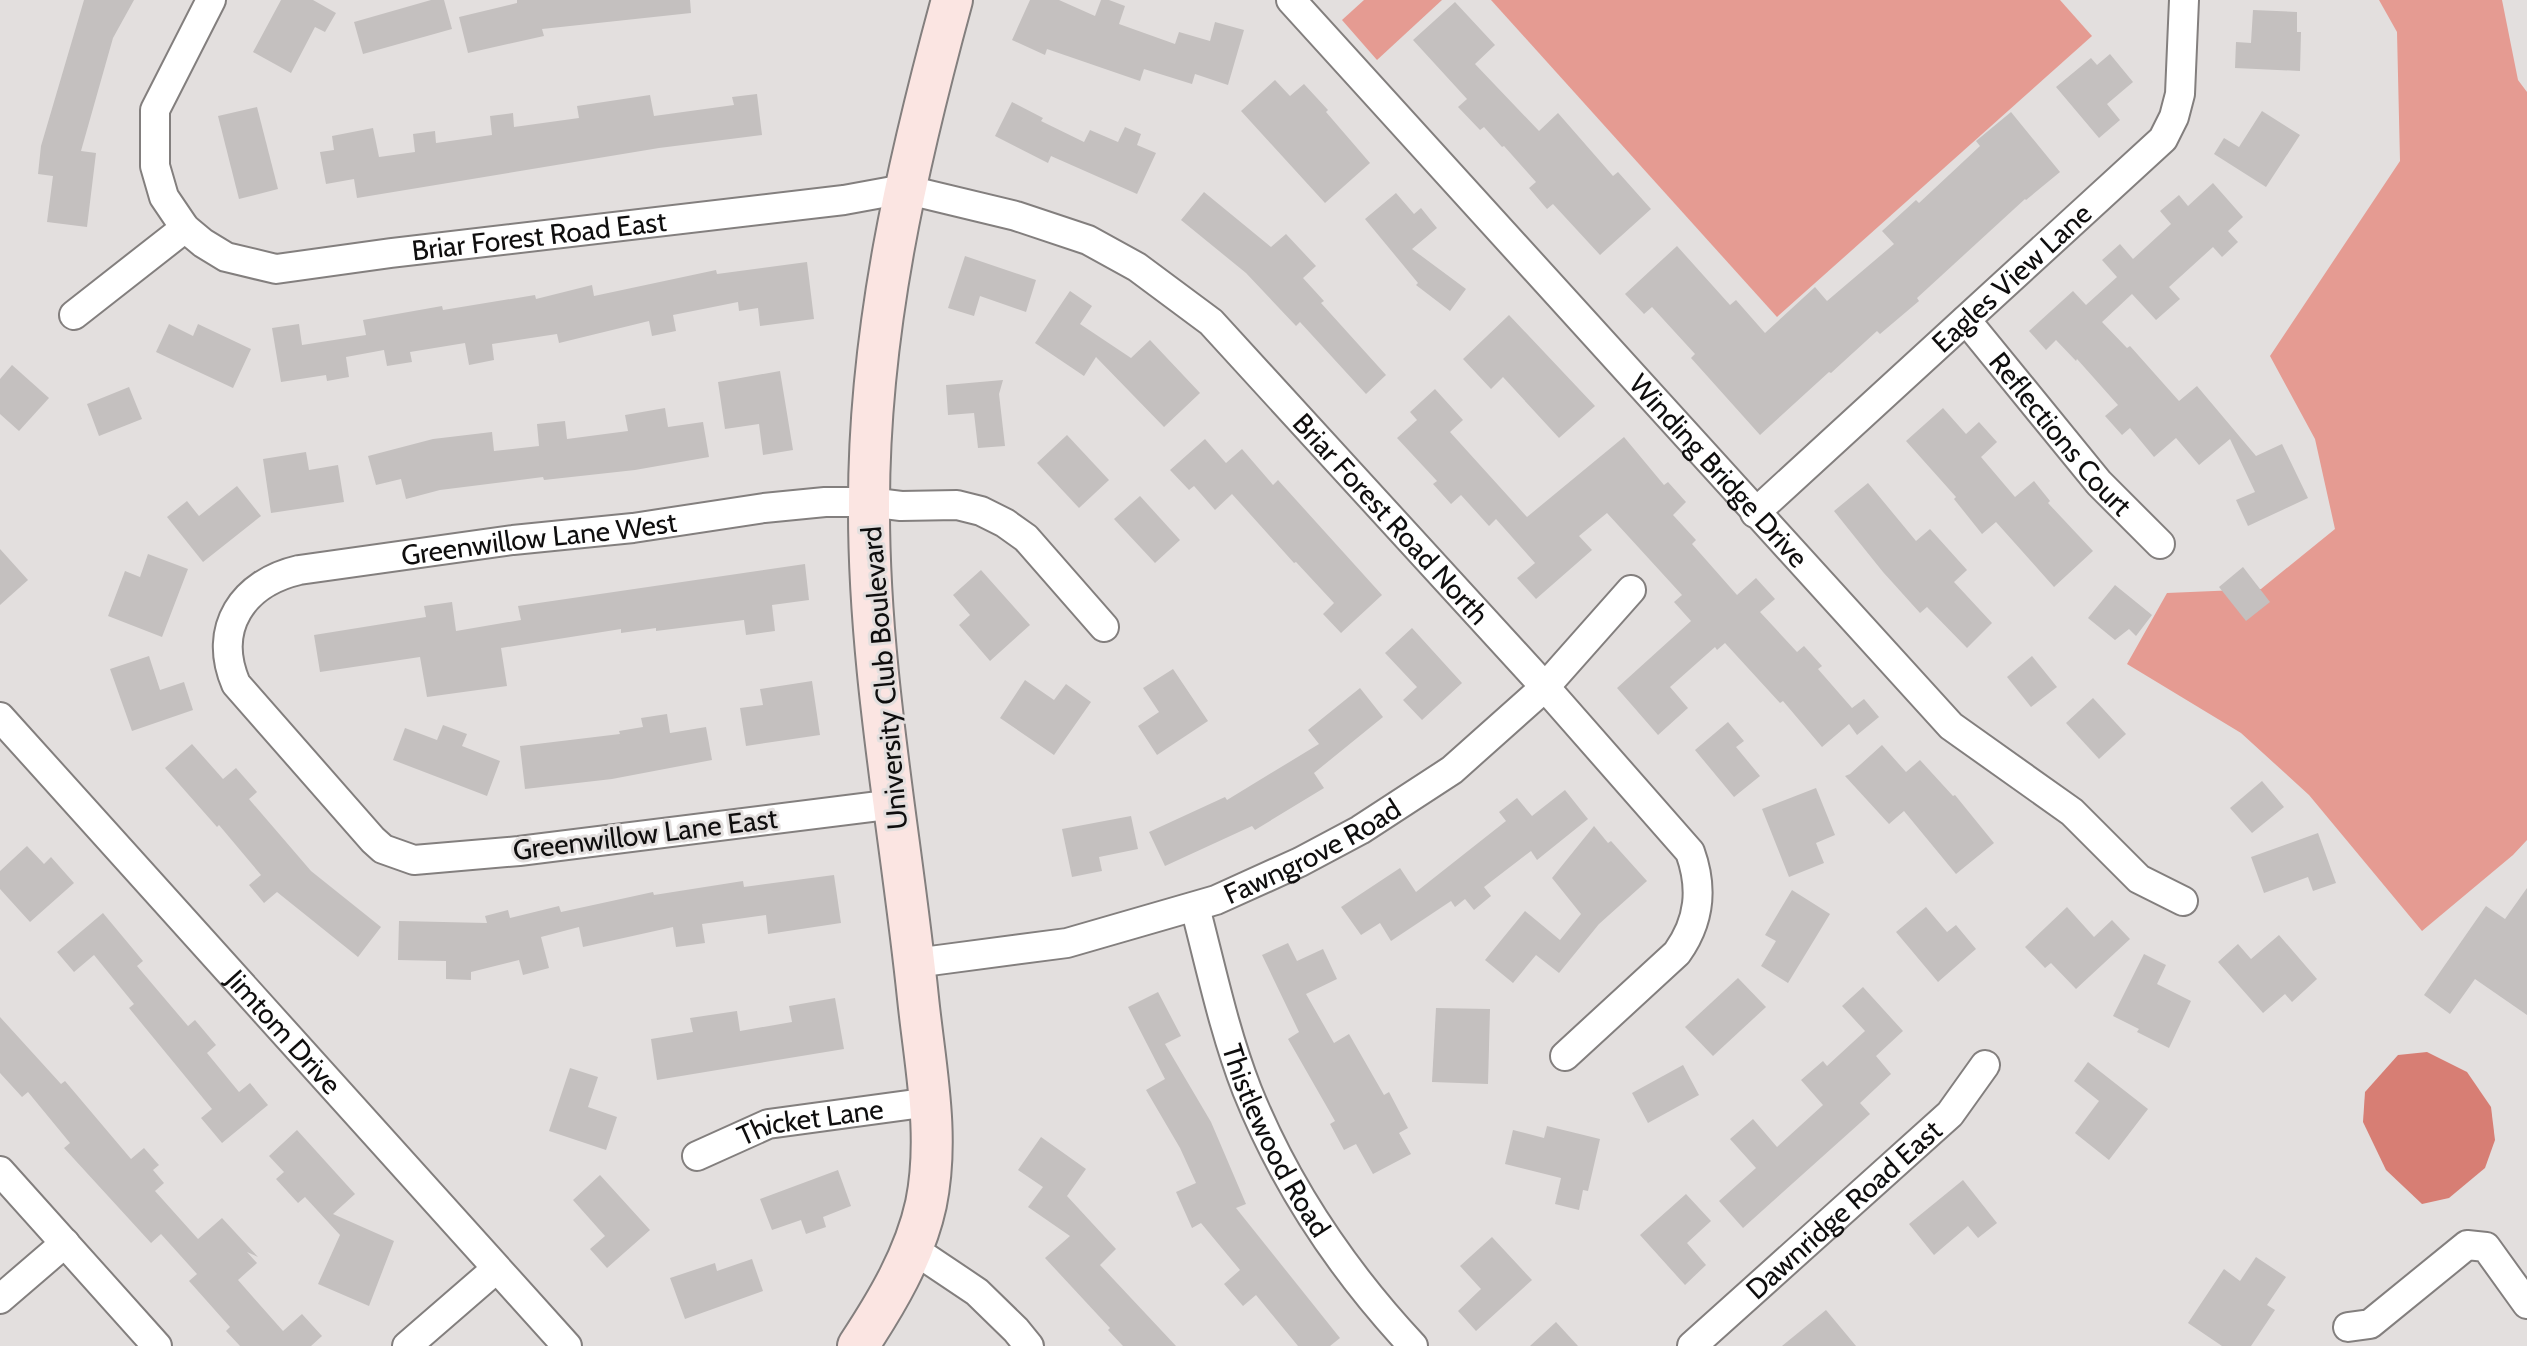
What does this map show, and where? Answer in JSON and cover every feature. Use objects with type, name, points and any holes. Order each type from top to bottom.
[{"type":"street","points":[[74,315],[185,228],[164,197],[155,166],[155,110],[211,0]]},
{"type":"street","name":"University Club Boulevard","points":[[858,1346],[913,1249],[926,1203],[932,1150],[915,963],[877,659],[869,502],[878,342],[904,189],[952,0]]},
{"type":"street","name":"Winding Bridge Drive","points":[[1291,0],[1951,726],[2072,812],[2139,879],[2183,901]]},
{"type":"street","name":"Eagles View Lane","points":[[1755,513],[2163,139],[2174,117],[2180,94],[2184,0]]},
{"type":"street","name":"Briar Forest Road East","points":[[185,228],[226,257],[276,269],[844,200],[904,189]]},
{"type":"street","name":"Briar Forest Road North","points":[[904,189],[1016,216],[1088,240],[1137,267],[1211,322],[1545,687],[1690,852],[1696,870],[1698,906],[1686,941],[1677,953],[1565,1056]]},
{"type":"street","name":"Reflections Court","points":[[1966,320],[2099,483],[2160,544]]},
{"type":"street","name":"Greenwillow Lane West","points":[[396,855],[373,840],[236,684],[230,670],[226,646],[238,607],[281,574],[764,508],[825,502],[957,505],[981,511],[1026,538],[1104,627]]},
{"type":"street","name":"Fawngrove Road","points":[[915,963],[1067,943],[1195,907],[1247,887],[1360,830],[1452,770],[1545,687],[1631,590]]},
{"type":"street","name":"Jimtom Drive","points":[[0,717],[567,1346]]},
{"type":"street","name":"Greenwillow Lane East","points":[[396,855],[414,860],[519,851],[895,804]]},
{"type":"street","name":"Thistlewood Road","points":[[1195,907],[1231,1041],[1247,1089],[1275,1153],[1339,1256],[1384,1315],[1413,1346]]},
{"type":"street","name":"Dawnridge Road East","points":[[1692,1346],[1950,1114],[1985,1065]]},
{"type":"street","name":"Thicket Lane","points":[[697,1156],[768,1124],[930,1102]]},
{"type":"street","points":[[0,1171],[157,1346]]},
{"type":"street","points":[[0,1299],[65,1243]]},
{"type":"street","points":[[2348,1327],[2370,1324],[2467,1245],[2486,1247],[2527,1304]]},
{"type":"street","points":[[913,1249],[977,1292],[1029,1346]]},
{"type":"street","points":[[407,1346],[496,1269]]},
{"type":"shaded area","points":[[1364,0],[1442,0],[1377,60],[1342,20]]},
{"type":"shaded area","points":[[1491,0],[2060,0],[2092,36],[1777,317]]},
{"type":"shaded area","points":[[2379,0],[2502,0],[2518,80],[2527,92],[2527,840],[2422,931],[2309,795],[2241,733],[2127,664],[2167,593],[2261,589],[2335,529],[2315,439],[2270,356],[2400,161],[2397,32]]},
{"type":"shaded area","points":[[2427,1052],[2467,1072],[2491,1107],[2495,1140],[2485,1168],[2449,1198],[2422,1204],[2386,1170],[2363,1122],[2365,1092],[2398,1055]]},
{"type":"building","points":[[84,0],[134,0],[113,38],[81,151],[96,153],[87,227],[47,222],[53,176],[38,174],[41,146]]},
{"type":"building","points":[[281,0],[313,0],[336,13],[325,32],[315,27],[291,73],[253,52]]},
{"type":"building","points":[[431,0],[444,0],[452,29],[363,54],[354,22]]},
{"type":"building","points":[[517,0],[690,0],[691,13],[542,29],[544,36],[468,53],[459,17],[517,3]]},
{"type":"building","points":[[1030,0],[1059,0],[1095,16],[1101,0],[1109,0],[1125,6],[1119,24],[1175,44],[1179,32],[1210,41],[1215,22],[1244,30],[1228,85],[1195,74],[1192,84],[1144,69],[1140,81],[1047,49],[1045,55],[1012,40]]},
{"type":"building","points":[[1455,2],[1495,45],[1475,64],[1539,131],[1558,113],[1613,176],[1618,172],[1651,209],[1600,255],[1553,204],[1547,209],[1529,188],[1536,182],[1504,146],[1484,127],[1480,130],[1458,107],[1467,99],[1413,40]]},
{"type":"building","points":[[2253,10],[2297,12],[2297,32],[2301,32],[2300,71],[2235,68],[2236,42],[2251,43]]},
{"type":"building","points":[[2110,54],[2133,82],[2107,104],[2120,120],[2099,138],[2056,87],[2091,58],[2097,65]]},
{"type":"building","points":[[1275,80],[1290,96],[1304,84],[1370,163],[1325,203],[1241,111]]},
{"type":"building","points":[[757,94],[762,135],[659,148],[357,198],[354,179],[326,184],[320,152],[334,150],[332,136],[373,128],[379,157],[415,152],[413,134],[435,131],[436,143],[492,135],[490,116],[513,113],[514,127],[579,118],[577,106],[650,95],[654,116],[734,105],[732,97]]},
{"type":"building","points":[[1012,102],[1043,118],[1041,121],[1084,142],[1090,130],[1118,142],[1125,127],[1141,134],[1137,145],[1156,153],[1137,194],[1051,156],[1048,163],[995,136]]},
{"type":"building","points":[[257,107],[278,189],[239,199],[218,116]]},
{"type":"building","points":[[2262,111],[2300,135],[2266,187],[2214,154],[2224,138],[2239,147]]},
{"type":"building","points":[[2011,112],[2060,172],[2025,199],[1917,298],[1919,301],[1880,334],[1877,331],[1760,435],[1691,358],[1695,354],[1652,307],[1644,314],[1625,294],[1677,246],[1730,305],[1736,300],[1765,333],[1815,287],[1827,301],[1894,244],[1882,231],[1916,200],[1919,203],[1980,146],[1976,141]]},
{"type":"building","points":[[2213,183],[2243,217],[2228,231],[2238,242],[2222,257],[2213,247],[2169,287],[2180,299],[2156,320],[2132,294],[2102,322],[2127,348],[2130,346],[2179,401],[2197,386],[2256,456],[2282,444],[2308,498],[2248,526],[2236,500],[2255,492],[2230,439],[2199,465],[2176,438],[2154,457],[2130,428],[2122,435],[2105,416],[2118,405],[2077,359],[2056,340],[2046,350],[2029,331],[2073,291],[2086,305],[2117,277],[2102,260],[2120,244],[2133,259],[2171,224],[2160,211],[2179,195],[2188,206]]},
{"type":"building","points":[[1204,192],[1271,247],[1286,234],[1316,266],[1303,278],[1324,301],[1321,303],[1386,375],[1366,394],[1300,322],[1296,326],[1246,273],[1181,220]]},
{"type":"building","points":[[1396,193],[1414,214],[1421,208],[1437,228],[1412,249],[1466,289],[1450,311],[1416,285],[1418,283],[1365,219]]},
{"type":"building","points":[[965,256],[1036,280],[1026,312],[980,296],[974,316],[948,308]]},
{"type":"building","points":[[807,262],[814,319],[760,326],[758,308],[739,311],[738,302],[673,315],[676,331],[652,336],[649,321],[559,343],[557,334],[492,344],[494,360],[469,365],[465,343],[410,352],[412,362],[387,366],[384,350],[346,357],[349,377],[327,381],[326,375],[281,382],[272,328],[299,324],[302,345],[366,335],[363,320],[442,306],[443,310],[535,295],[536,299],[592,285],[594,296],[716,270],[717,274]]},
{"type":"building","points":[[1070,291],[1092,306],[1080,324],[1131,358],[1150,340],[1200,393],[1164,427],[1096,357],[1084,376],[1035,343]]},
{"type":"building","points":[[1509,315],[1595,406],[1559,438],[1503,377],[1491,389],[1463,359]]},
{"type":"building","points":[[169,324],[193,336],[198,324],[251,349],[233,388],[156,352]]},
{"type":"building","points":[[12,365],[49,398],[19,431],[0,414],[0,379]]},
{"type":"building","points":[[780,371],[793,450],[763,455],[759,424],[725,429],[718,382]]},
{"type":"building","points":[[1003,380],[999,394],[1005,446],[978,448],[974,413],[948,415],[946,385]]},
{"type":"building","points":[[129,387],[142,419],[99,436],[87,404]]},
{"type":"building","points":[[1435,389],[1463,420],[1450,432],[1527,517],[1624,437],[1664,485],[1668,482],[1686,502],[1673,515],[1696,540],[1692,544],[1737,595],[1756,578],[1775,599],[1760,612],[1797,652],[1804,646],[1822,666],[1818,669],[1852,708],[1864,699],[1879,717],[1857,735],[1849,724],[1822,747],[1783,701],[1780,703],[1725,643],[1717,650],[1715,647],[1670,687],[1688,708],[1658,735],[1617,688],[1691,621],[1674,602],[1682,595],[1607,513],[1579,536],[1592,550],[1536,599],[1517,578],[1535,563],[1496,519],[1489,526],[1461,495],[1451,504],[1433,484],[1437,481],[1397,438],[1417,420],[1410,412]]},
{"type":"building","points":[[665,408],[668,427],[703,422],[709,457],[635,470],[544,480],[543,477],[440,490],[406,499],[401,479],[376,485],[368,456],[433,439],[492,432],[494,451],[539,446],[537,424],[565,421],[567,439],[628,431],[625,415]]},
{"type":"building","points":[[1943,408],[1966,434],[1979,422],[1997,442],[1981,457],[2015,497],[2034,481],[2050,501],[2048,503],[2093,551],[2054,587],[1996,522],[1982,534],[1954,499],[1956,497],[1906,441]]},
{"type":"building","points":[[1067,435],[1109,480],[1079,508],[1037,463]]},
{"type":"building","points":[[1205,439],[1226,463],[1242,449],[1273,485],[1278,480],[1382,595],[1341,633],[1323,614],[1334,603],[1232,494],[1215,510],[1194,486],[1189,490],[1170,470]]},
{"type":"building","points":[[306,452],[309,470],[338,465],[344,502],[271,513],[263,459]]},
{"type":"building","points":[[1868,483],[1916,541],[1930,529],[1967,570],[1954,582],[1992,623],[1967,648],[1927,607],[1920,613],[1834,511]]},
{"type":"building","points":[[237,486],[261,516],[203,562],[167,517],[187,501],[199,516]]},
{"type":"building","points":[[1140,496],[1180,540],[1155,563],[1114,519]]},
{"type":"building","points":[[0,549],[28,580],[0,605]]},
{"type":"building","points":[[148,554],[188,569],[162,637],[108,616],[125,571],[140,577]]},
{"type":"building","points":[[805,564],[809,600],[772,605],[775,631],[746,635],[744,620],[656,631],[656,628],[621,633],[621,629],[501,648],[507,686],[427,697],[420,657],[320,672],[314,635],[426,617],[424,606],[452,602],[456,631],[521,620],[518,606]]},
{"type":"building","points":[[2243,567],[2270,602],[2246,621],[2219,587]]},
{"type":"building","points":[[981,570],[1030,625],[990,661],[959,625],[970,615],[953,595]]},
{"type":"building","points":[[2115,585],[2152,615],[2136,636],[2129,629],[2115,640],[2088,618]]},
{"type":"building","points":[[1412,628],[1462,683],[1422,720],[1403,700],[1417,687],[1385,653]]},
{"type":"building","points":[[149,656],[160,690],[184,682],[193,710],[132,731],[110,669]]},
{"type":"building","points":[[2032,656],[2057,687],[2031,707],[2007,677]]},
{"type":"building","points":[[1173,669],[1208,721],[1157,755],[1138,726],[1159,712],[1143,688]]},
{"type":"building","points":[[1025,680],[1054,700],[1066,684],[1091,702],[1054,755],[1000,718]]},
{"type":"building","points":[[812,681],[820,735],[746,746],[740,708],[763,705],[760,689]]},
{"type":"building","points":[[1360,688],[1383,717],[1314,773],[1324,788],[1255,830],[1252,826],[1165,866],[1149,832],[1225,797],[1227,800],[1319,744],[1308,730]]},
{"type":"building","points":[[2093,698],[2126,734],[2099,759],[2066,723]]},
{"type":"building","points":[[667,714],[670,733],[706,727],[712,760],[612,779],[525,789],[520,746],[620,734],[619,731],[643,727],[641,718]]},
{"type":"building","points":[[1728,722],[1744,741],[1736,747],[1760,776],[1734,797],[1695,750]]},
{"type":"building","points":[[443,725],[467,734],[462,746],[500,761],[487,796],[393,760],[405,728],[437,740]]},
{"type":"building","points":[[192,744],[223,779],[236,768],[257,792],[249,799],[311,871],[381,927],[358,957],[277,892],[264,903],[249,885],[261,875],[165,768]]},
{"type":"building","points":[[1882,745],[1906,772],[1920,760],[1955,795],[1994,843],[1956,874],[1904,811],[1889,824],[1845,776]]},
{"type":"building","points":[[2262,781],[2284,807],[2252,833],[2230,808]]},
{"type":"building","points":[[1816,788],[1835,835],[1816,843],[1824,863],[1789,877],[1762,809]]},
{"type":"building","points":[[1565,790],[1588,819],[1537,860],[1531,851],[1484,887],[1491,896],[1474,910],[1465,899],[1455,907],[1451,901],[1391,941],[1380,923],[1361,935],[1341,907],[1400,868],[1416,892],[1506,821],[1499,812],[1517,798],[1532,816]]},
{"type":"building","points":[[1131,816],[1138,849],[1099,857],[1102,871],[1072,877],[1062,829]]},
{"type":"building","points":[[1594,826],[1647,881],[1599,924],[1559,973],[1536,955],[1513,983],[1485,960],[1525,911],[1560,940],[1581,914],[1552,878]]},
{"type":"building","points":[[2318,833],[2336,883],[2313,891],[2308,877],[2264,893],[2251,857]]},
{"type":"building","points":[[27,846],[44,864],[51,857],[74,883],[30,922],[0,889],[0,871]]},
{"type":"building","points":[[834,875],[841,923],[768,934],[766,915],[702,924],[705,943],[676,947],[673,927],[583,947],[579,927],[541,937],[549,968],[523,975],[519,960],[471,972],[471,980],[446,979],[446,961],[398,960],[399,921],[487,923],[485,916],[508,910],[510,918],[559,906],[561,912],[653,892],[654,895],[743,881],[744,887]]},
{"type":"building","points":[[2527,888],[2527,1015],[2475,979],[2450,1014],[2424,995],[2486,906],[2505,919]]},
{"type":"building","points":[[1792,890],[1830,914],[1788,983],[1761,966],[1776,941],[1765,935]]},
{"type":"building","points":[[1926,907],[1947,932],[1956,925],[1976,949],[1938,982],[1896,932]]},
{"type":"building","points":[[2067,907],[2094,937],[2112,920],[2130,939],[2076,989],[2051,963],[2045,968],[2025,947]]},
{"type":"building","points":[[103,913],[143,961],[137,966],[188,1026],[195,1020],[216,1045],[207,1053],[239,1092],[250,1083],[268,1105],[222,1143],[201,1118],[212,1109],[129,1008],[134,1004],[94,955],[74,972],[57,952]]},
{"type":"building","points":[[2279,935],[2317,979],[2292,1002],[2285,994],[2263,1013],[2218,962],[2238,944],[2251,959]]},
{"type":"building","points":[[1288,943],[1297,961],[1323,949],[1337,979],[1306,994],[1334,1043],[1349,1034],[1384,1095],[1389,1092],[1408,1128],[1399,1133],[1411,1154],[1373,1174],[1356,1144],[1344,1150],[1330,1124],[1335,1121],[1288,1039],[1299,1032],[1262,955]]},
{"type":"building","points":[[2144,954],[2166,965],[2157,984],[2191,1001],[2169,1048],[2113,1016]]},
{"type":"building","points":[[1738,978],[1766,1007],[1713,1056],[1685,1027]]},
{"type":"building","points":[[1863,987],[1903,1031],[1876,1056],[1891,1074],[1860,1103],[1870,1114],[1743,1228],[1719,1201],[1756,1168],[1730,1139],[1753,1119],[1777,1147],[1823,1105],[1801,1080],[1823,1061],[1827,1066],[1865,1031],[1842,1006]]},
{"type":"building","points":[[1158,992],[1181,1036],[1165,1044],[1211,1122],[1246,1204],[1236,1208],[1340,1338],[1330,1346],[1298,1346],[1256,1295],[1243,1306],[1224,1284],[1240,1270],[1201,1223],[1192,1228],[1176,1192],[1196,1183],[1180,1148],[1146,1090],[1165,1079],[1128,1007]]},
{"type":"building","points":[[835,998],[844,1049],[657,1080],[651,1039],[693,1032],[690,1018],[737,1011],[740,1031],[792,1022],[789,1006]]},
{"type":"building","points":[[1436,1008],[1490,1009],[1488,1084],[1432,1082]]},
{"type":"building","points":[[0,1017],[61,1084],[65,1081],[131,1159],[144,1148],[159,1165],[153,1170],[164,1183],[155,1191],[198,1239],[222,1218],[258,1257],[247,1252],[257,1263],[238,1280],[283,1331],[302,1314],[322,1336],[311,1346],[240,1346],[226,1331],[230,1327],[189,1281],[197,1274],[161,1234],[151,1243],[64,1148],[70,1143],[28,1092],[22,1097],[0,1073]]},
{"type":"building","points":[[2088,1062],[2148,1109],[2109,1160],[2075,1133],[2099,1101],[2074,1081]]},
{"type":"building","points":[[1683,1065],[1699,1095],[1648,1123],[1632,1093]]},
{"type":"building","points":[[570,1068],[598,1077],[588,1107],[617,1117],[606,1150],[549,1131]]},
{"type":"building","points":[[1547,1126],[1600,1139],[1588,1191],[1583,1190],[1579,1210],[1555,1204],[1561,1178],[1505,1164],[1513,1130],[1544,1138]]},
{"type":"building","points":[[297,1130],[355,1194],[333,1214],[394,1241],[369,1306],[318,1284],[340,1235],[305,1197],[298,1203],[276,1179],[284,1172],[269,1156]]},
{"type":"building","points":[[1041,1137],[1086,1169],[1067,1196],[1116,1249],[1100,1265],[1176,1346],[1123,1346],[1045,1258],[1070,1236],[1028,1207],[1043,1187],[1018,1170]]},
{"type":"building","points":[[838,1170],[851,1206],[823,1217],[826,1227],[806,1234],[801,1220],[772,1230],[760,1199]]},
{"type":"building","points":[[600,1175],[650,1230],[607,1268],[590,1249],[605,1236],[573,1200]]},
{"type":"building","points":[[1963,1180],[1997,1223],[1978,1238],[1968,1226],[1934,1255],[1909,1224]]},
{"type":"building","points":[[1686,1194],[1711,1221],[1687,1243],[1706,1265],[1685,1285],[1640,1235]]},
{"type":"building","points":[[1492,1237],[1532,1280],[1476,1331],[1458,1311],[1481,1289],[1460,1266]]},
{"type":"building","points":[[2256,1257],[2286,1277],[2267,1305],[2275,1310],[2251,1346],[2222,1346],[2188,1323],[2224,1269],[2240,1281]]},
{"type":"building","points":[[752,1259],[763,1291],[685,1319],[670,1278],[715,1263],[717,1271]]},
{"type":"building","points":[[1826,1310],[1856,1346],[1782,1346]]},
{"type":"building","points":[[1556,1322],[1578,1346],[1530,1346]]}]
